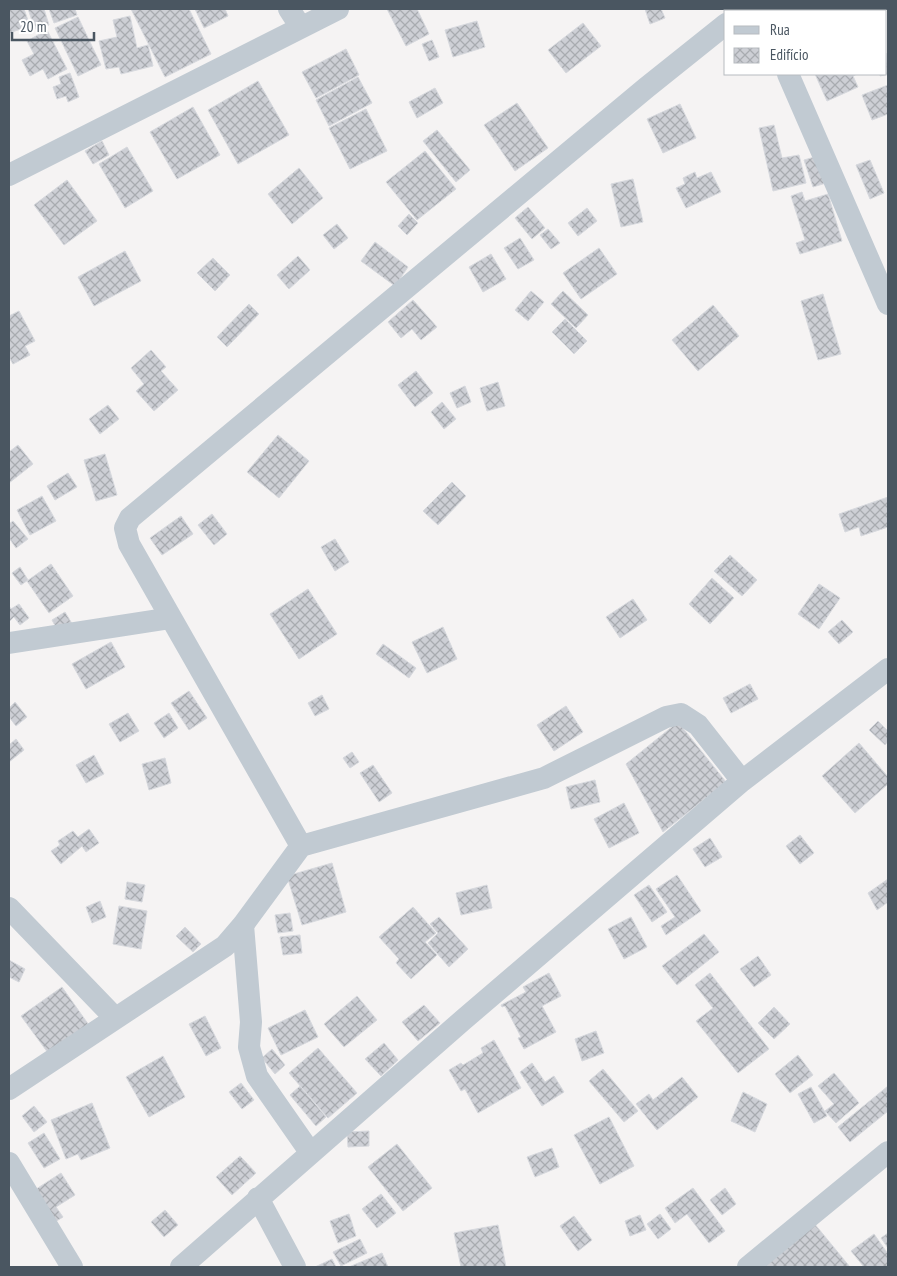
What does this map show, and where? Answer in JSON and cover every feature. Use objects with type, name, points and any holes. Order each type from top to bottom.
[{"type":"street","points":[[9,175],[294,18],[338,9]]},
{"type":"street","points":[[301,846],[129,544],[126,528],[130,518],[631,100],[724,26]]},
{"type":"street","points":[[788,75],[888,304]]},
{"type":"street","points":[[9,643],[171,618]]},
{"type":"street","points":[[181,1267],[310,1152],[742,781],[888,669]]},
{"type":"street","points":[[9,1089],[225,946],[244,925],[301,846],[544,778],[666,717],[681,714],[698,725],[742,781]]},
{"type":"street","points":[[9,908],[116,1018]]},
{"type":"street","points":[[244,925],[251,1022],[249,1047],[257,1076],[310,1152]]},
{"type":"street","points":[[748,1267],[888,1152]]},
{"type":"street","points":[[9,1163],[72,1267]]},
{"type":"street","points":[[258,1198],[295,1267]]},
{"type":"building","points":[[9,9],[24,9],[30,26],[9,33]]},
{"type":"building","points":[[28,9],[44,9],[49,25],[35,29]]},
{"type":"building","points":[[49,9],[75,9],[77,15],[54,23]]},
{"type":"building","points":[[131,9],[189,9],[211,54],[165,77]]},
{"type":"building","points":[[195,9],[225,9],[228,16],[204,28]]},
{"type":"building","points":[[387,9],[417,9],[429,34],[406,46]]},
{"type":"building","points":[[645,9],[661,9],[665,18],[650,24]]},
{"type":"building","points":[[130,16],[137,48],[148,45],[153,66],[121,74],[119,67],[106,69],[99,41],[117,37],[113,20]]},
{"type":"building","points":[[78,17],[101,65],[78,76],[55,28]]},
{"type":"building","points":[[477,21],[485,47],[453,57],[445,30]]},
{"type":"building","points":[[583,23],[601,46],[566,73],[548,50]]},
{"type":"building","points":[[47,30],[67,69],[48,79],[43,69],[30,76],[22,60],[34,54],[27,41]]},
{"type":"building","points":[[432,40],[439,57],[429,61],[422,44]]},
{"type":"building","points":[[346,49],[359,75],[316,98],[302,72]]},
{"type":"building","points":[[70,73],[79,97],[68,102],[66,96],[57,99],[53,87],[61,84],[59,77]]},
{"type":"building","points":[[815,75],[855,75],[853,76],[858,87],[827,101]]},
{"type":"building","points":[[358,77],[372,103],[329,126],[316,100]]},
{"type":"building","points":[[258,81],[289,135],[238,164],[208,110]]},
{"type":"building","points":[[888,85],[888,114],[872,120],[862,95]]},
{"type":"building","points":[[435,88],[443,103],[417,118],[409,102]]},
{"type":"building","points":[[517,103],[548,148],[515,171],[484,125]]},
{"type":"building","points":[[680,104],[696,138],[663,153],[647,119]]},
{"type":"building","points":[[193,107],[220,155],[177,179],[150,132]]},
{"type":"building","points":[[366,109],[387,151],[350,169],[329,128]]},
{"type":"building","points":[[774,125],[782,158],[799,155],[806,183],[773,191],[759,128]]},
{"type":"building","points":[[437,130],[470,170],[456,182],[423,141]]},
{"type":"building","points":[[102,141],[109,155],[93,164],[85,151]]},
{"type":"building","points":[[127,147],[153,191],[125,208],[99,164]]},
{"type":"building","points":[[425,151],[456,189],[417,220],[386,182]]},
{"type":"building","points":[[818,156],[826,183],[813,187],[804,160]]},
{"type":"building","points":[[870,160],[884,193],[870,199],[856,165]]},
{"type":"building","points":[[299,168],[323,198],[292,224],[268,194]]},
{"type":"building","points":[[695,172],[697,178],[711,172],[721,192],[686,208],[676,188],[685,184],[683,178]]},
{"type":"building","points":[[633,179],[643,222],[621,227],[611,184]]},
{"type":"building","points":[[67,180],[97,221],[64,245],[34,205]]},
{"type":"building","points":[[802,192],[805,201],[828,194],[842,241],[800,254],[796,243],[805,240],[791,196]]},
{"type":"building","points":[[528,207],[545,228],[532,239],[515,218]]},
{"type":"building","points":[[587,208],[597,221],[578,236],[568,223]]},
{"type":"building","points":[[409,214],[418,223],[407,235],[398,226]]},
{"type":"building","points":[[337,224],[348,238],[334,249],[323,235]]},
{"type":"building","points":[[548,229],[560,243],[551,249],[540,235]]},
{"type":"building","points":[[520,238],[534,260],[518,269],[504,248]]},
{"type":"building","points":[[375,242],[408,267],[395,286],[361,261]]},
{"type":"building","points":[[599,248],[617,274],[581,299],[563,273]]},
{"type":"building","points":[[125,251],[141,281],[94,306],[78,277]]},
{"type":"building","points":[[491,254],[506,279],[483,292],[469,267]]},
{"type":"building","points":[[298,256],[310,270],[289,289],[277,275]]},
{"type":"building","points":[[213,258],[230,275],[215,291],[197,273]]},
{"type":"building","points":[[531,291],[544,302],[528,321],[515,310]]},
{"type":"building","points":[[563,291],[588,315],[576,328],[551,304]]},
{"type":"building","points":[[823,294],[841,354],[818,360],[801,301]]},
{"type":"building","points":[[413,300],[437,327],[421,340],[412,329],[401,338],[388,322]]},
{"type":"building","points":[[249,304],[259,314],[227,347],[217,337]]},
{"type":"building","points":[[713,305],[739,336],[698,371],[672,340]]},
{"type":"building","points":[[19,311],[35,341],[25,346],[30,355],[13,364],[9,357],[9,316]]},
{"type":"building","points":[[565,319],[587,341],[574,354],[552,332]]},
{"type":"building","points":[[151,350],[166,367],[161,371],[178,390],[154,411],[136,391],[144,384],[131,368]]},
{"type":"building","points":[[416,371],[433,393],[415,407],[398,385]]},
{"type":"building","points":[[498,382],[505,406],[487,411],[480,388]]},
{"type":"building","points":[[465,386],[471,402],[457,408],[450,393]]},
{"type":"building","points":[[442,402],[456,419],[444,429],[431,412]]},
{"type":"building","points":[[108,405],[119,419],[100,434],[89,419]]},
{"type":"building","points":[[278,435],[309,461],[279,498],[247,472]]},
{"type":"building","points":[[18,445],[33,464],[9,483],[9,452]]},
{"type":"building","points":[[105,454],[117,495],[96,501],[84,460]]},
{"type":"building","points":[[68,473],[77,487],[55,500],[47,486]]},
{"type":"building","points":[[452,482],[466,496],[438,525],[423,511]]},
{"type":"building","points":[[42,496],[56,521],[30,535],[17,510]]},
{"type":"building","points":[[888,497],[888,527],[861,536],[859,527],[845,532],[839,514]]},
{"type":"building","points":[[212,514],[227,534],[214,545],[198,525]]},
{"type":"building","points":[[181,516],[193,534],[162,555],[150,538]]},
{"type":"building","points":[[13,521],[28,539],[16,548],[9,538],[9,524]]},
{"type":"building","points":[[335,539],[349,562],[335,571],[321,547]]},
{"type":"building","points":[[730,555],[757,580],[742,596],[714,571]]},
{"type":"building","points":[[51,564],[73,596],[49,613],[27,581]]},
{"type":"building","points":[[20,567],[28,580],[21,585],[12,573]]},
{"type":"building","points":[[712,578],[734,598],[710,624],[689,604]]},
{"type":"building","points":[[819,584],[840,598],[819,629],[798,614]]},
{"type":"building","points":[[308,589],[337,634],[299,659],[270,614]]},
{"type":"building","points":[[633,599],[647,620],[620,638],[606,617]]},
{"type":"building","points":[[19,604],[29,618],[20,625],[14,617],[9,622],[9,606],[11,609]]},
{"type":"building","points":[[65,612],[77,632],[63,640],[52,620]]},
{"type":"building","points":[[842,620],[853,632],[839,644],[828,632]]},
{"type":"building","points":[[443,627],[457,659],[427,673],[412,642]]},
{"type":"building","points":[[111,642],[125,667],[86,689],[72,664]]},
{"type":"building","points":[[383,644],[416,668],[409,678],[376,654]]},
{"type":"building","points":[[750,684],[758,699],[731,713],[723,698]]},
{"type":"building","points":[[189,691],[207,718],[189,730],[171,703]]},
{"type":"building","points":[[322,695],[329,709],[315,716],[308,703]]},
{"type":"building","points":[[15,702],[27,717],[16,726],[9,717],[9,708]]},
{"type":"building","points":[[566,706],[583,732],[554,751],[537,725]]},
{"type":"building","points":[[128,713],[139,731],[120,742],[109,724]]},
{"type":"building","points":[[169,713],[178,728],[164,738],[154,723]]},
{"type":"building","points":[[878,721],[888,731],[888,741],[885,745],[869,730]]},
{"type":"building","points":[[678,722],[726,782],[663,832],[626,764]]},
{"type":"building","points":[[16,739],[24,750],[9,762],[9,745]]},
{"type":"building","points":[[859,743],[888,777],[888,784],[855,813],[822,776]]},
{"type":"building","points":[[352,752],[359,762],[350,768],[343,758]]},
{"type":"building","points":[[94,755],[104,774],[86,783],[76,765]]},
{"type":"building","points":[[165,758],[171,783],[149,790],[142,764]]},
{"type":"building","points":[[373,765],[392,793],[379,802],[360,773]]},
{"type":"building","points":[[595,780],[600,802],[571,809],[566,787]]},
{"type":"building","points":[[624,803],[639,833],[609,848],[594,819]]},
{"type":"building","points":[[89,829],[99,843],[86,852],[82,846],[61,864],[51,851],[60,845],[58,841],[73,831],[78,837]]},
{"type":"building","points":[[800,835],[814,853],[800,864],[786,846]]},
{"type":"building","points":[[710,838],[722,857],[705,867],[693,849]]},
{"type":"building","points":[[332,863],[346,912],[302,925],[287,876]]},
{"type":"building","points":[[677,875],[701,911],[666,935],[661,926],[675,917],[656,889]]},
{"type":"building","points":[[888,879],[888,902],[877,910],[868,893]]},
{"type":"building","points":[[127,882],[145,885],[142,902],[125,899]]},
{"type":"building","points":[[487,885],[492,908],[461,915],[456,893]]},
{"type":"building","points":[[649,885],[667,912],[652,922],[634,895]]},
{"type":"building","points":[[100,901],[106,917],[92,923],[86,907]]},
{"type":"building","points":[[119,906],[147,911],[141,949],[113,944]]},
{"type":"building","points":[[413,907],[436,933],[425,942],[437,955],[411,979],[396,963],[399,959],[379,937]]},
{"type":"building","points":[[290,913],[293,931],[278,933],[275,915]]},
{"type":"building","points":[[439,917],[468,949],[449,967],[428,943],[438,933],[430,924]]},
{"type":"building","points":[[631,917],[647,947],[624,959],[608,929]]},
{"type":"building","points":[[185,927],[201,944],[193,952],[176,936]]},
{"type":"building","points":[[704,934],[719,952],[677,985],[662,966]]},
{"type":"building","points":[[300,935],[302,953],[283,955],[280,937]]},
{"type":"building","points":[[758,956],[771,975],[754,987],[740,969]]},
{"type":"building","points":[[9,960],[25,969],[19,982],[9,977]]},
{"type":"building","points":[[549,973],[561,996],[542,1006],[556,1032],[524,1049],[518,1038],[521,1037],[505,1006],[502,1007],[501,1005],[526,992],[523,987]]},
{"type":"building","points":[[710,973],[769,1049],[738,1073],[696,1021],[713,1008],[695,985]]},
{"type":"building","points":[[62,987],[91,1028],[51,1057],[21,1016]]},
{"type":"building","points":[[357,996],[377,1020],[344,1047],[324,1024]]},
{"type":"building","points":[[424,1005],[440,1023],[418,1041],[402,1022]]},
{"type":"building","points":[[774,1007],[790,1024],[774,1039],[758,1023]]},
{"type":"building","points":[[305,1010],[318,1037],[281,1055],[268,1028]]},
{"type":"building","points":[[205,1016],[221,1048],[206,1056],[189,1024]]},
{"type":"building","points":[[596,1031],[604,1053],[582,1061],[575,1039]]},
{"type":"building","points":[[494,1040],[521,1088],[478,1113],[465,1089],[461,1091],[449,1070],[461,1063],[463,1065],[483,1053],[481,1048]]},
{"type":"building","points":[[384,1043],[398,1060],[381,1076],[365,1059]]},
{"type":"building","points":[[318,1048],[357,1093],[328,1118],[289,1073]]},
{"type":"building","points":[[272,1049],[285,1065],[275,1074],[262,1058]]},
{"type":"building","points":[[798,1055],[813,1075],[790,1093],[775,1074]]},
{"type":"building","points":[[163,1056],[185,1097],[149,1117],[126,1077]]},
{"type":"building","points":[[532,1063],[545,1082],[554,1076],[564,1092],[542,1106],[520,1072]]},
{"type":"building","points":[[603,1069],[638,1111],[624,1122],[589,1081]]},
{"type":"building","points":[[834,1073],[859,1103],[836,1123],[825,1111],[834,1104],[818,1086]]},
{"type":"building","points":[[682,1077],[698,1097],[657,1130],[636,1104],[649,1094],[653,1100]]},
{"type":"building","points":[[241,1083],[254,1100],[242,1109],[229,1092]]},
{"type":"building","points":[[300,1086],[326,1117],[316,1126],[290,1095]]},
{"type":"building","points":[[888,1086],[888,1111],[850,1142],[838,1127]]},
{"type":"building","points":[[811,1087],[827,1116],[814,1123],[798,1094]]},
{"type":"building","points":[[743,1092],[767,1104],[755,1132],[731,1121]]},
{"type":"building","points":[[92,1103],[110,1148],[81,1160],[78,1154],[66,1159],[51,1120]]},
{"type":"building","points":[[34,1106],[47,1122],[34,1132],[22,1116]]},
{"type":"building","points":[[609,1117],[634,1166],[600,1184],[574,1135]]},
{"type":"building","points":[[369,1131],[369,1146],[348,1147],[347,1132]]},
{"type":"building","points":[[44,1133],[60,1159],[44,1168],[28,1143]]},
{"type":"building","points":[[397,1144],[432,1188],[403,1211],[368,1167]]},
{"type":"building","points":[[552,1148],[559,1167],[535,1177],[527,1157]]},
{"type":"building","points":[[240,1156],[256,1173],[232,1195],[216,1177]]},
{"type":"building","points":[[61,1173],[75,1195],[56,1207],[63,1217],[50,1225],[30,1193]]},
{"type":"building","points":[[693,1188],[725,1231],[709,1243],[687,1214],[675,1223],[665,1208]]},
{"type":"building","points":[[725,1188],[736,1204],[722,1215],[710,1200]]},
{"type":"building","points":[[381,1194],[396,1213],[377,1228],[362,1209]]},
{"type":"building","points":[[165,1210],[178,1225],[164,1237],[151,1222]]},
{"type":"building","points":[[349,1214],[356,1236],[338,1243],[330,1221]]},
{"type":"building","points":[[660,1214],[671,1229],[658,1239],[647,1224]]},
{"type":"building","points":[[640,1215],[646,1230],[630,1236],[625,1221]]},
{"type":"building","points":[[574,1216],[592,1240],[578,1251],[560,1226]]},
{"type":"building","points":[[813,1222],[850,1267],[759,1267]]},
{"type":"building","points":[[498,1225],[506,1267],[461,1267],[454,1233]]},
{"type":"building","points":[[888,1233],[888,1248],[881,1238]]},
{"type":"building","points":[[874,1234],[888,1254],[888,1267],[864,1267],[851,1251]]},
{"type":"building","points":[[360,1239],[367,1253],[341,1266],[333,1252]]},
{"type":"building","points":[[382,1253],[388,1267],[349,1267]]},
{"type":"building","points":[[332,1259],[336,1267],[315,1267]]}]
